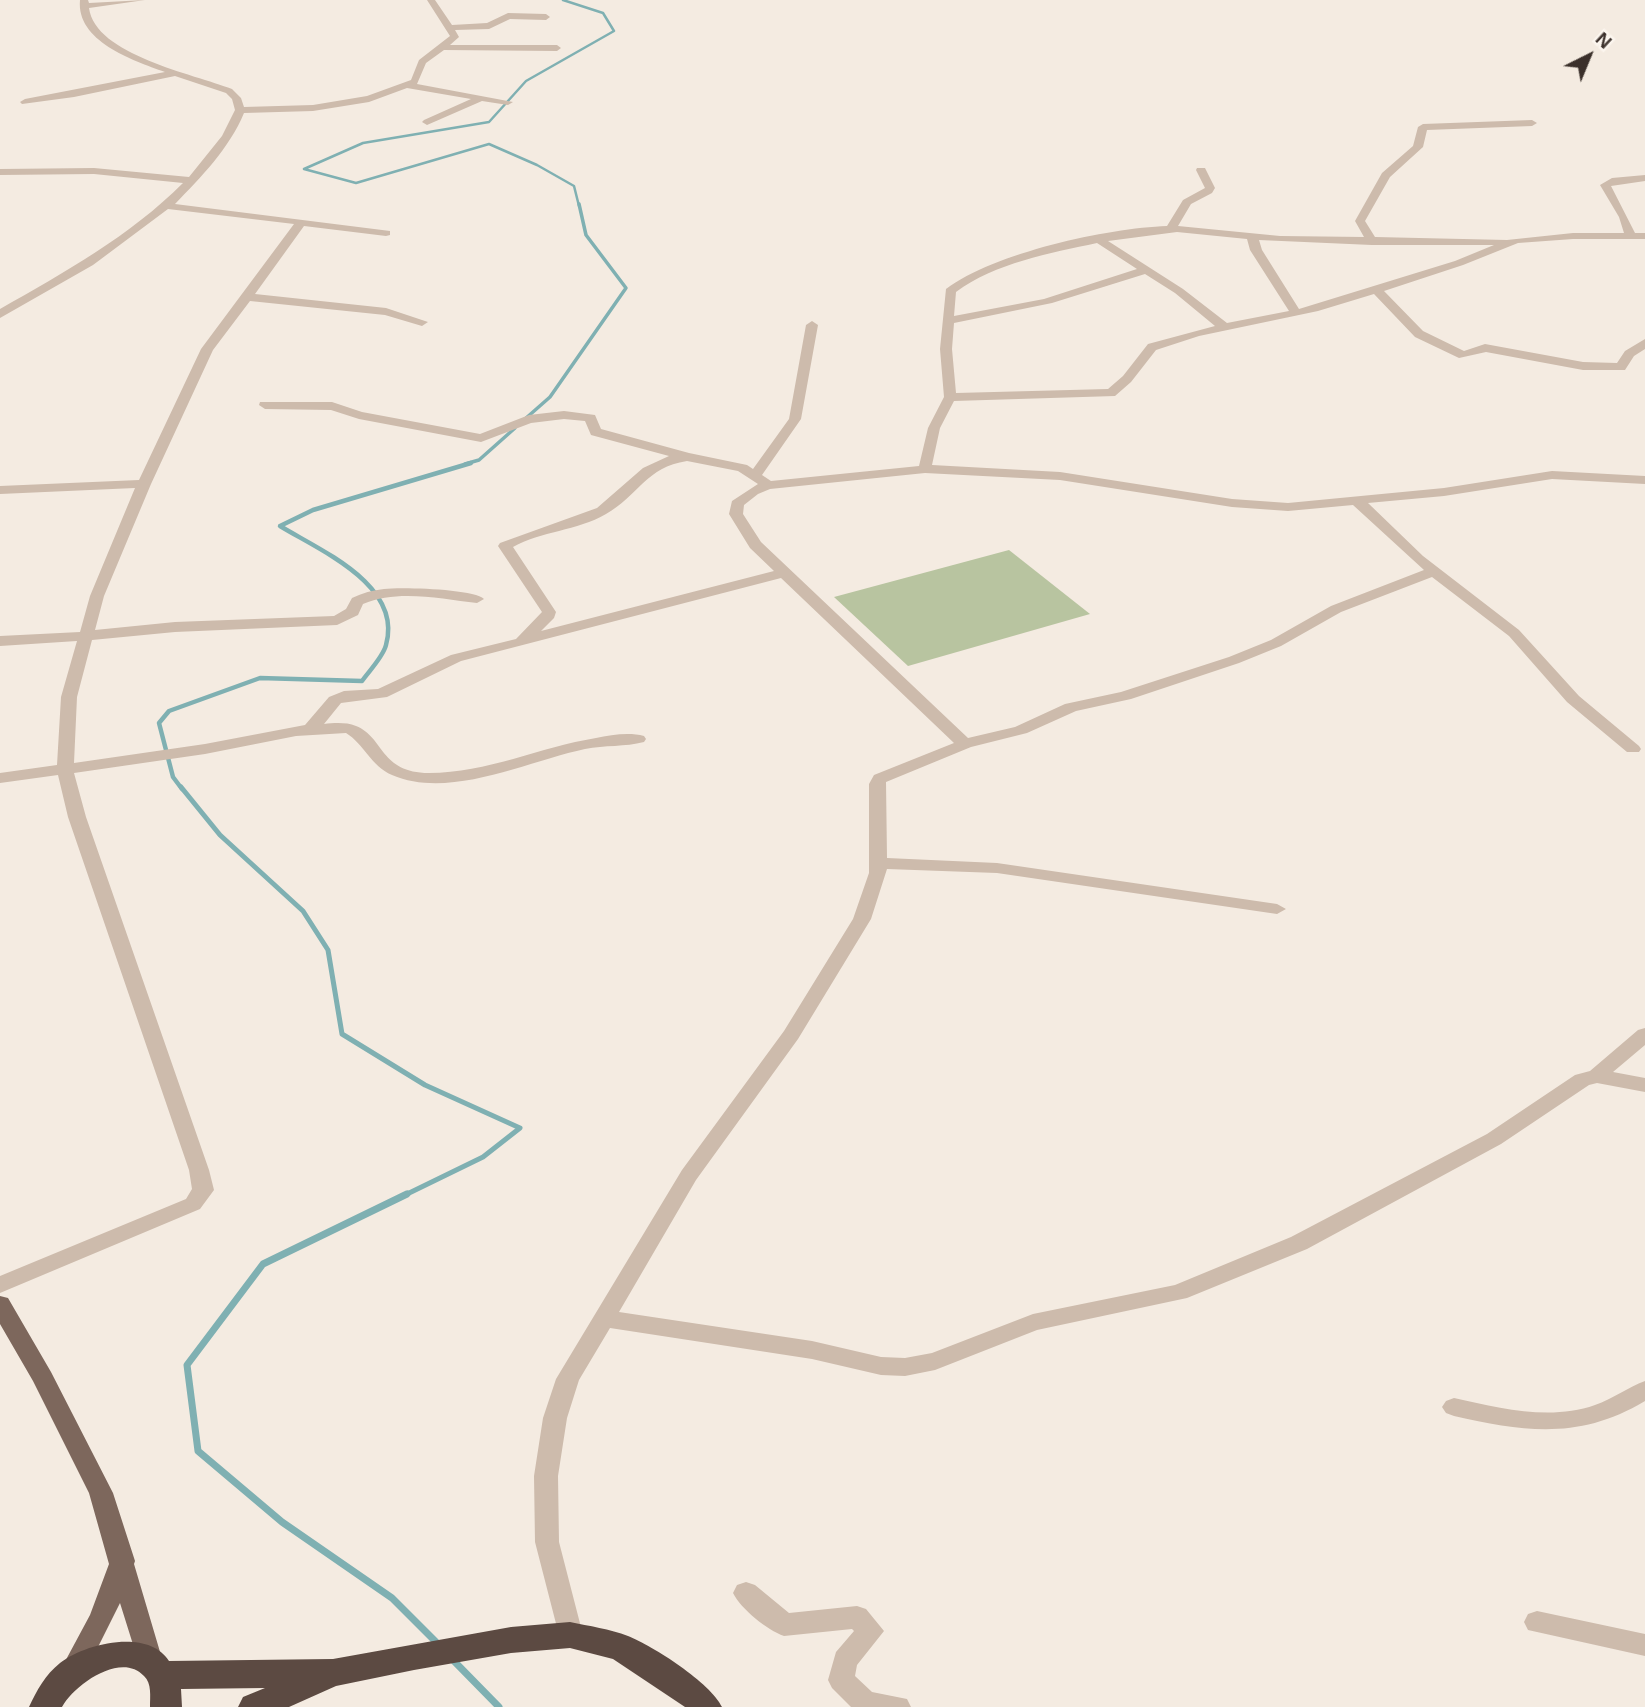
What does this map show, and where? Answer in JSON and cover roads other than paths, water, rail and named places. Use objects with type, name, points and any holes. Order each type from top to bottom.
[{"type":"highway","points":[[254,1707],[333,1673],[512,1640],[570,1635],[621,1647],[689,1690],[706,1707]]},
{"type":"highway","points":[[45,1707],[58,1682],[74,1669],[93,1659],[114,1654],[134,1655],[156,1668],[333,1673]]},
{"type":"highway","points":[[156,1668],[168,1692],[166,1707]]},
{"type":"main road","points":[[0,1304],[43,1378],[101,1493],[156,1668]]},
{"type":"main road","points":[[74,1669],[102,1618],[123,1561]]},
{"type":"street","points":[[0,314],[114,245],[168,206],[194,181],[232,129],[240,110],[236,97],[229,91],[174,73],[132,55],[99,35],[84,3],[141,0]]},
{"type":"street","points":[[240,110],[335,106],[369,99],[409,86],[418,77],[422,62],[455,37],[430,0]]},
{"type":"street","points":[[451,28],[489,26],[508,16],[546,17]]},
{"type":"street","points":[[441,47],[478,50],[489,47],[556,48]]},
{"type":"street","points":[[25,102],[67,96],[174,73]]},
{"type":"street","points":[[409,86],[508,103]]},
{"type":"street","points":[[427,122],[478,99]]},
{"type":"street","points":[[1372,242],[1360,221],[1386,175],[1419,147],[1423,127],[1532,123]]},
{"type":"street","points":[[1170,229],[1187,202],[1210,188],[1200,170]]},
{"type":"street","points":[[0,172],[94,171],[194,181]]},
{"type":"street","points":[[1631,236],[1625,217],[1605,185],[1612,181],[1645,178]]},
{"type":"street","points":[[168,206],[386,233]]},
{"type":"street","points":[[0,1285],[193,1205],[202,1189],[199,1170],[137,998],[81,830],[65,768],[69,697],[97,596],[144,484],[207,349],[301,222]]},
{"type":"street","points":[[925,469],[934,428],[950,397],[946,349],[950,291],[963,279],[1042,253],[1170,229],[1252,237],[1372,242],[1507,242],[1562,236],[1645,236]]},
{"type":"street","points":[[1252,237],[1252,245],[1296,313]]},
{"type":"street","points":[[1101,241],[1186,296],[1224,327]]},
{"type":"street","points":[[950,397],[1111,393],[1127,379],[1152,347],[1196,333],[1296,313],[1459,263],[1507,242]]},
{"type":"street","points":[[948,320],[985,316],[1043,304],[1146,270]]},
{"type":"street","points":[[1376,289],[1419,334],[1463,355],[1485,348],[1583,366],[1621,367],[1629,354],[1645,342]]},
{"type":"street","points":[[246,298],[386,312],[422,321]]},
{"type":"street","points":[[812,325],[795,419],[762,480],[737,504],[736,514],[755,545],[965,744]]},
{"type":"street","points":[[265,405],[332,406],[359,415],[448,429],[481,438],[529,419],[564,415],[590,418],[596,432],[687,457],[731,464],[762,480],[925,469],[1060,476],[1261,506],[1288,507],[1358,502],[1552,475],[1645,480]]},
{"type":"street","points":[[525,640],[549,612],[506,544],[603,511],[641,474],[675,458],[687,457]]},
{"type":"street","points":[[0,490],[144,484]]},
{"type":"street","points":[[1358,502],[1388,534],[1433,572],[1473,598],[1514,633],[1573,699],[1633,749]]},
{"type":"street","points":[[570,1635],[547,1542],[546,1476],[555,1418],[568,1379],[689,1175],[791,1035],[862,919],[878,873],[877,784],[880,779],[965,744],[1021,730],[1071,707],[1125,696],[1234,660],[1276,643],[1336,609],[1433,572]]},
{"type":"street","points":[[309,731],[335,700],[344,696],[381,694],[456,658],[783,573]]},
{"type":"street","points":[[0,641],[175,627],[337,620],[353,612],[357,601],[363,597],[388,593],[477,599]]},
{"type":"street","points":[[0,778],[167,755],[309,731],[351,729],[381,761],[409,776],[427,778],[473,774],[598,741],[638,739]]},
{"type":"street","points":[[879,863],[997,868],[1277,909]]},
{"type":"street","points":[[1597,1076],[1645,1034]]},
{"type":"street","points":[[603,1318],[812,1350],[881,1366],[905,1367],[935,1361],[1033,1322],[1180,1292],[1299,1243],[1475,1150],[1582,1080],[1597,1076],[1645,1085]]},
{"type":"street","points":[[1454,1407],[1503,1418],[1546,1422],[1584,1419],[1628,1402],[1645,1390]]},
{"type":"street","points":[[746,1593],[784,1625],[857,1617],[871,1631],[845,1660],[841,1680],[864,1703],[898,1707]]},
{"type":"street","points":[[1536,1622],[1645,1645]]},
{"type":"waterway","points":[[563,0],[603,13],[614,31],[526,81],[489,122],[363,143],[304,169],[356,183],[489,144],[537,165],[574,186],[579,206]]},
{"type":"waterway","points":[[525,419],[550,397],[626,288],[586,235],[579,204]]},
{"type":"waterway","points":[[465,464],[479,460],[515,428]]},
{"type":"waterway","points":[[182,789],[173,777],[159,723],[169,711],[260,678],[362,681],[386,645],[388,624],[382,605],[371,588],[355,572],[336,559],[280,526],[313,510],[471,463]]},
{"type":"waterway","points":[[181,787],[220,835],[303,911],[328,950],[342,1034],[425,1085],[520,1128],[483,1157],[403,1196]]},
{"type":"waterway","points":[[407,1194],[263,1264],[187,1365],[198,1451],[282,1522],[392,1598],[439,1645]]},
{"type":"waterway","points":[[453,1660],[499,1707]]}]
